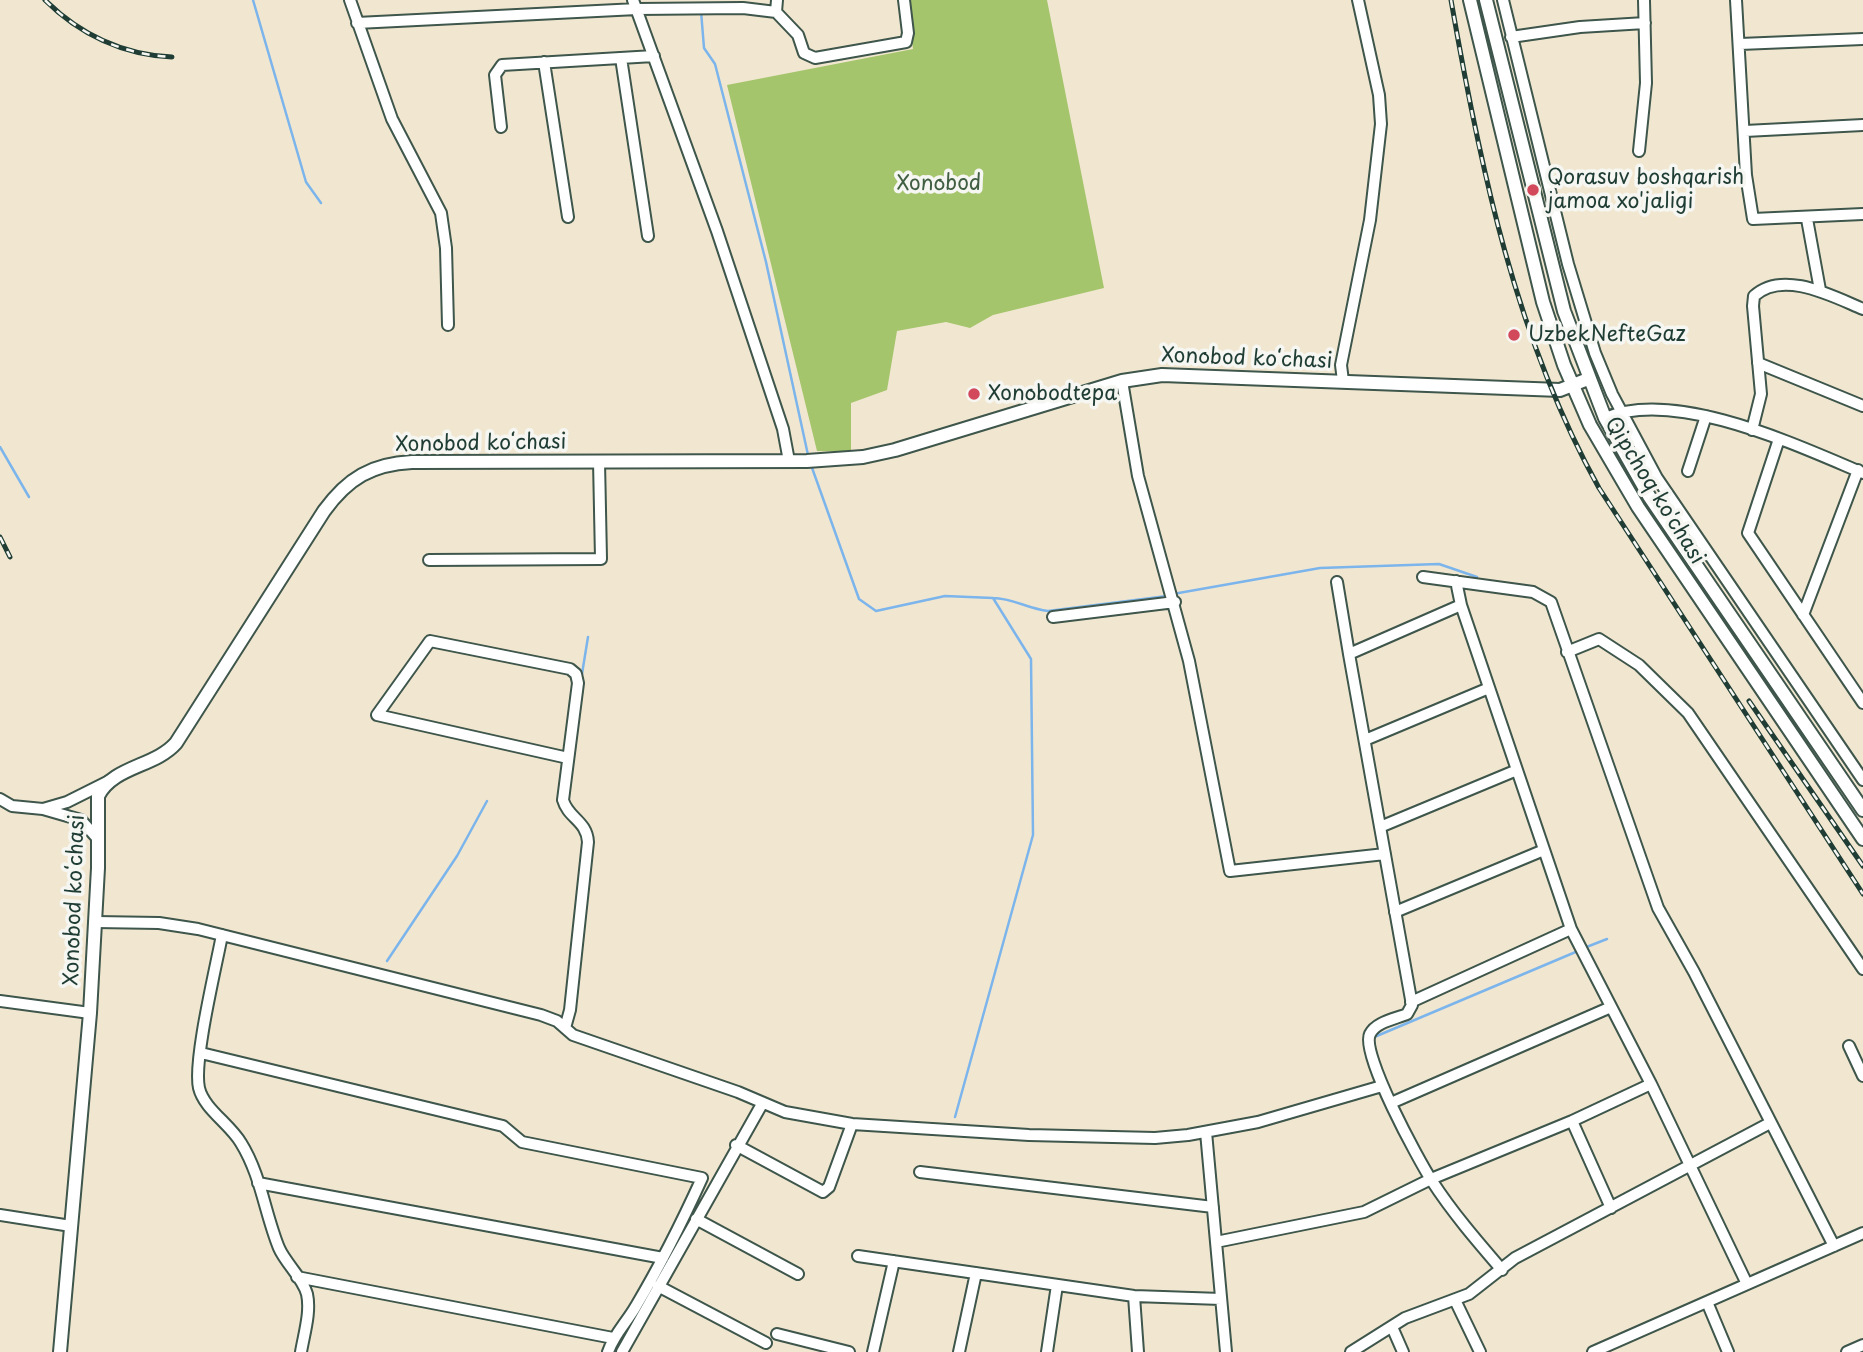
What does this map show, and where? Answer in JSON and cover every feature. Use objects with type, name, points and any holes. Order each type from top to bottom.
[{"type":"main road","name":"Qipchoq ko'chasi","points":[[1470,0],[1543,302],[1590,425],[1638,507],[1863,839]]},
{"type":"main road","name":"Qipchoq ko'chasi","points":[[1486,0],[1563,311],[1605,418],[1649,496],[1863,810]]},
{"type":"main road","name":"Xonobod koʻchasi","points":[[60,1352],[90,1013],[96,922],[98,796],[114,778],[162,755],[176,743],[324,511],[340,491],[360,474],[379,466],[399,463],[810,461],[885,453],[1122,382],[1177,374],[1560,390],[1588,379]]},
{"type":"main road","points":[[1590,425],[1605,418]]},
{"type":"street","points":[[350,0],[393,119],[441,213],[446,248],[448,326]]},
{"type":"street","points":[[776,12],[777,0]]},
{"type":"street","points":[[357,23],[635,4],[700,10],[743,8],[776,12],[798,35],[804,53],[815,58],[906,42],[908,33],[904,0]]},
{"type":"street","points":[[1343,381],[1341,365],[1370,220],[1381,116],[1358,0]]},
{"type":"street","points":[[1503,0],[1574,287],[1595,353],[1621,412],[1657,478],[1863,780]]},
{"type":"street","points":[[1639,151],[1646,83],[1644,0]]},
{"type":"street","points":[[1737,0],[1746,175],[1753,219],[1807,219],[1863,214]]},
{"type":"street","points":[[635,4],[730,270],[783,429],[789,461]]},
{"type":"street","points":[[1511,37],[1580,27],[1645,23]]},
{"type":"street","points":[[1740,44],[1863,39]]},
{"type":"street","points":[[500,127],[495,75],[498,67],[654,56]]},
{"type":"street","points":[[621,58],[648,236]]},
{"type":"street","points":[[544,62],[568,217]]},
{"type":"street","points":[[1745,131],[1863,125]]},
{"type":"street","points":[[1807,219],[1820,290]]},
{"type":"street","points":[[1752,430],[1760,404],[1754,296],[1779,287],[1806,285],[1863,309]]},
{"type":"street","points":[[1758,363],[1863,406]]},
{"type":"street","points":[[1122,382],[1139,482],[1150,527],[1175,602],[1189,661],[1230,871],[1385,854]]},
{"type":"street","points":[[1605,418],[1621,412],[1647,409],[1706,416],[1779,439],[1860,472],[1803,615]]},
{"type":"street","points":[[1688,471],[1706,416]]},
{"type":"street","points":[[1779,439],[1748,533],[1863,703]]},
{"type":"street","points":[[429,560],[601,559],[598,461]]},
{"type":"street","points":[[1423,577],[1543,596],[1557,614],[1567,652],[1658,908],[1694,972],[1834,1246]]},
{"type":"street","points":[[1337,582],[1411,1002],[1410,1012],[1377,1026],[1369,1035],[1368,1045],[1382,1086],[1431,1180],[1502,1270]]},
{"type":"street","points":[[1456,582],[1461,605],[1571,929],[1651,1084],[1688,1167],[1747,1284]]},
{"type":"street","points":[[1052,617],[1175,602]]},
{"type":"street","points":[[1349,653],[1461,605]]},
{"type":"street","points":[[1567,652],[1599,639],[1639,665],[1688,713],[1863,970]]},
{"type":"street","points":[[565,1028],[570,1010],[588,842],[584,824],[564,803],[578,679],[570,669],[430,641],[377,715],[568,758]]},
{"type":"street","points":[[1365,740],[1489,688]]},
{"type":"street","points":[[1380,827],[1517,770]]},
{"type":"street","points":[[43,809],[67,802],[114,778]]},
{"type":"street","points":[[0,799],[12,806],[43,809],[82,820],[97,838]]},
{"type":"street","points":[[1395,912],[1544,850]]},
{"type":"street","points":[[96,922],[159,923],[222,935],[541,1015],[573,1035],[738,1092],[762,1104],[796,1115],[852,1124],[1029,1135],[1155,1138],[1206,1132],[1304,1111],[1382,1086]]},
{"type":"street","points":[[1411,1002],[1571,929]]},
{"type":"street","points":[[222,935],[198,1077],[204,1100],[233,1129],[245,1150],[278,1246],[306,1290],[309,1304],[301,1352]]},
{"type":"street","points":[[0,1001],[90,1013]]},
{"type":"street","points":[[1391,1103],[1611,1007]]},
{"type":"street","points":[[1849,1046],[1863,1076]]},
{"type":"street","points":[[201,1052],[503,1126],[522,1142],[717,1182]]},
{"type":"street","points":[[1216,1242],[1364,1212],[1651,1084]]},
{"type":"street","points":[[621,1352],[762,1104]]},
{"type":"street","points":[[1573,1121],[1611,1208]]},
{"type":"street","points":[[1351,1352],[1405,1318],[1469,1294],[1516,1258],[1770,1123]]},
{"type":"street","points":[[736,1146],[823,1192],[829,1188],[852,1124]]},
{"type":"street","points":[[1206,1132],[1226,1352]]},
{"type":"street","points":[[920,1172],[1213,1207]]},
{"type":"street","points":[[608,1352],[613,1338],[636,1307],[663,1258],[702,1178]]},
{"type":"street","points":[[258,1183],[663,1258]]},
{"type":"street","points":[[0,1215],[71,1226]]},
{"type":"street","points":[[696,1219],[799,1274]]},
{"type":"street","points":[[1593,1352],[1863,1233]]},
{"type":"street","points":[[858,1256],[1134,1296],[1221,1299]]},
{"type":"street","points":[[873,1352],[894,1261]]},
{"type":"street","points":[[959,1352],[976,1273]]},
{"type":"street","points":[[297,1277],[613,1338]]},
{"type":"street","points":[[1047,1352],[1057,1284]]},
{"type":"street","points":[[659,1286],[766,1343]]},
{"type":"street","points":[[1134,1296],[1138,1352]]},
{"type":"street","points":[[1455,1300],[1480,1352]]},
{"type":"street","points":[[1707,1302],[1728,1352]]},
{"type":"street","points":[[1392,1328],[1403,1352]]},
{"type":"street","points":[[777,1334],[849,1352]]},
{"type":"street","points":[[1847,1352],[1863,1345]]},
{"type":"green space","name":"Xonobod","points":[[906,0],[1047,0],[1104,288],[993,315],[970,328],[946,322],[897,331],[887,390],[851,403],[851,452],[817,451],[727,85],[913,49]]},
{"type":"waterway","points":[[253,0],[306,182],[321,203]]},
{"type":"waterway","points":[[701,11],[704,48],[715,64],[766,262],[808,455]]},
{"type":"waterway","points":[[0,447],[29,497]]},
{"type":"waterway","points":[[811,465],[859,599],[876,611],[945,596],[993,598],[1031,659],[1033,835],[955,1117]]},
{"type":"waterway","points":[[1173,594],[1320,568],[1439,564],[1477,577]]},
{"type":"waterway","points":[[993,598],[1048,611],[1167,596]]},
{"type":"waterway","points":[[581,680],[588,637]]},
{"type":"waterway","points":[[387,961],[457,856],[487,801]]},
{"type":"waterway","points":[[1584,948],[1607,939]]},
{"type":"waterway","points":[[1372,1038],[1578,951]]},
{"type":"railway","points":[[45,0],[72,23],[103,40],[136,52],[172,57]]},
{"type":"railway","points":[[1451,0],[1475,126],[1505,251],[1523,312],[1570,431],[1599,488],[1863,894]]},
{"type":"railway","points":[[0,537],[10,557]]},
{"type":"railway","points":[[1749,701],[1863,866]]},
{"type":"place","name":"Qorasuv boshqarish jamoa xo'jaligi","points":[[1533,190]]},
{"type":"place","name":"UzbekNefteGaz","points":[[1514,335]]},
{"type":"place","name":"Xonobodtepa","points":[[974,394]]}]
